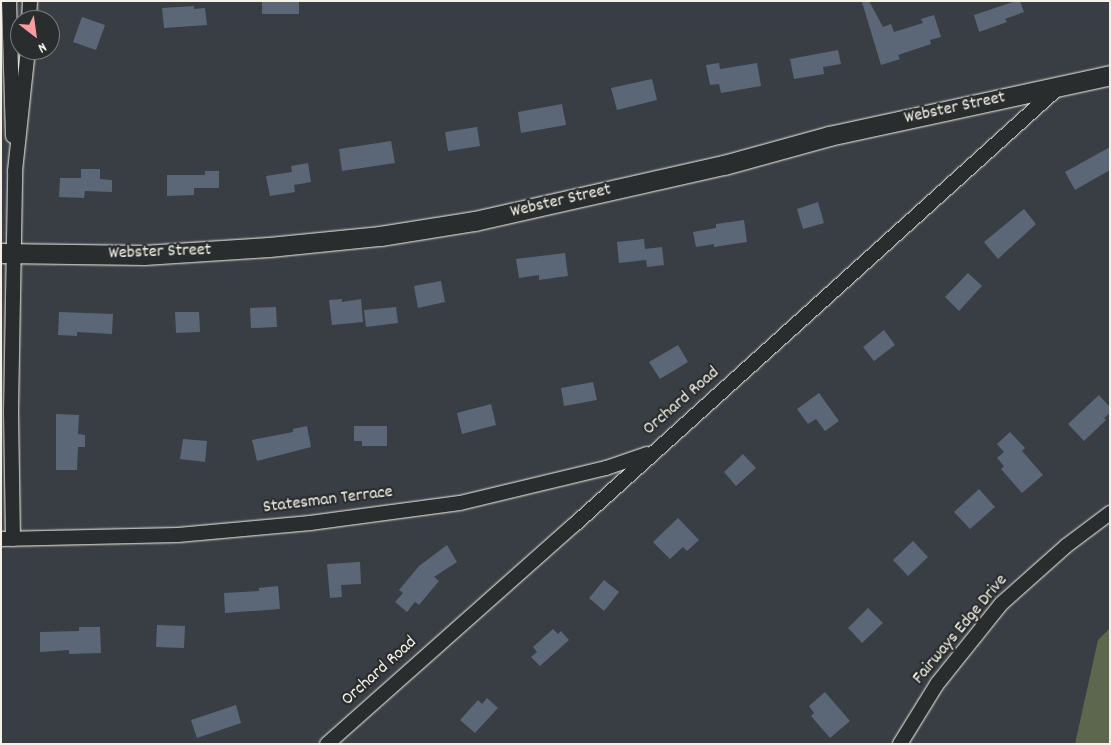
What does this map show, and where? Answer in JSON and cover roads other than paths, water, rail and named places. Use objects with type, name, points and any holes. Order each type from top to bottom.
[{"type":"street","points":[[9,1],[11,101],[15,171]]},
{"type":"street","points":[[7,539],[11,412],[7,253],[27,60]]},
{"type":"street","name":"Webster Street","points":[[7,253],[144,255],[269,247],[380,236],[475,221],[716,167],[829,136],[1110,75]]},
{"type":"street","name":"Orchard Road","points":[[327,744],[574,525],[652,452],[1060,86]]},
{"type":"street","name":"Statesman Terrace","points":[[7,539],[205,533],[301,524],[460,503],[606,468],[652,452]]},
{"type":"street","name":"Fairways Edge Drive","points":[[900,744],[937,684],[1001,604],[1066,546],[1110,513]]}]
